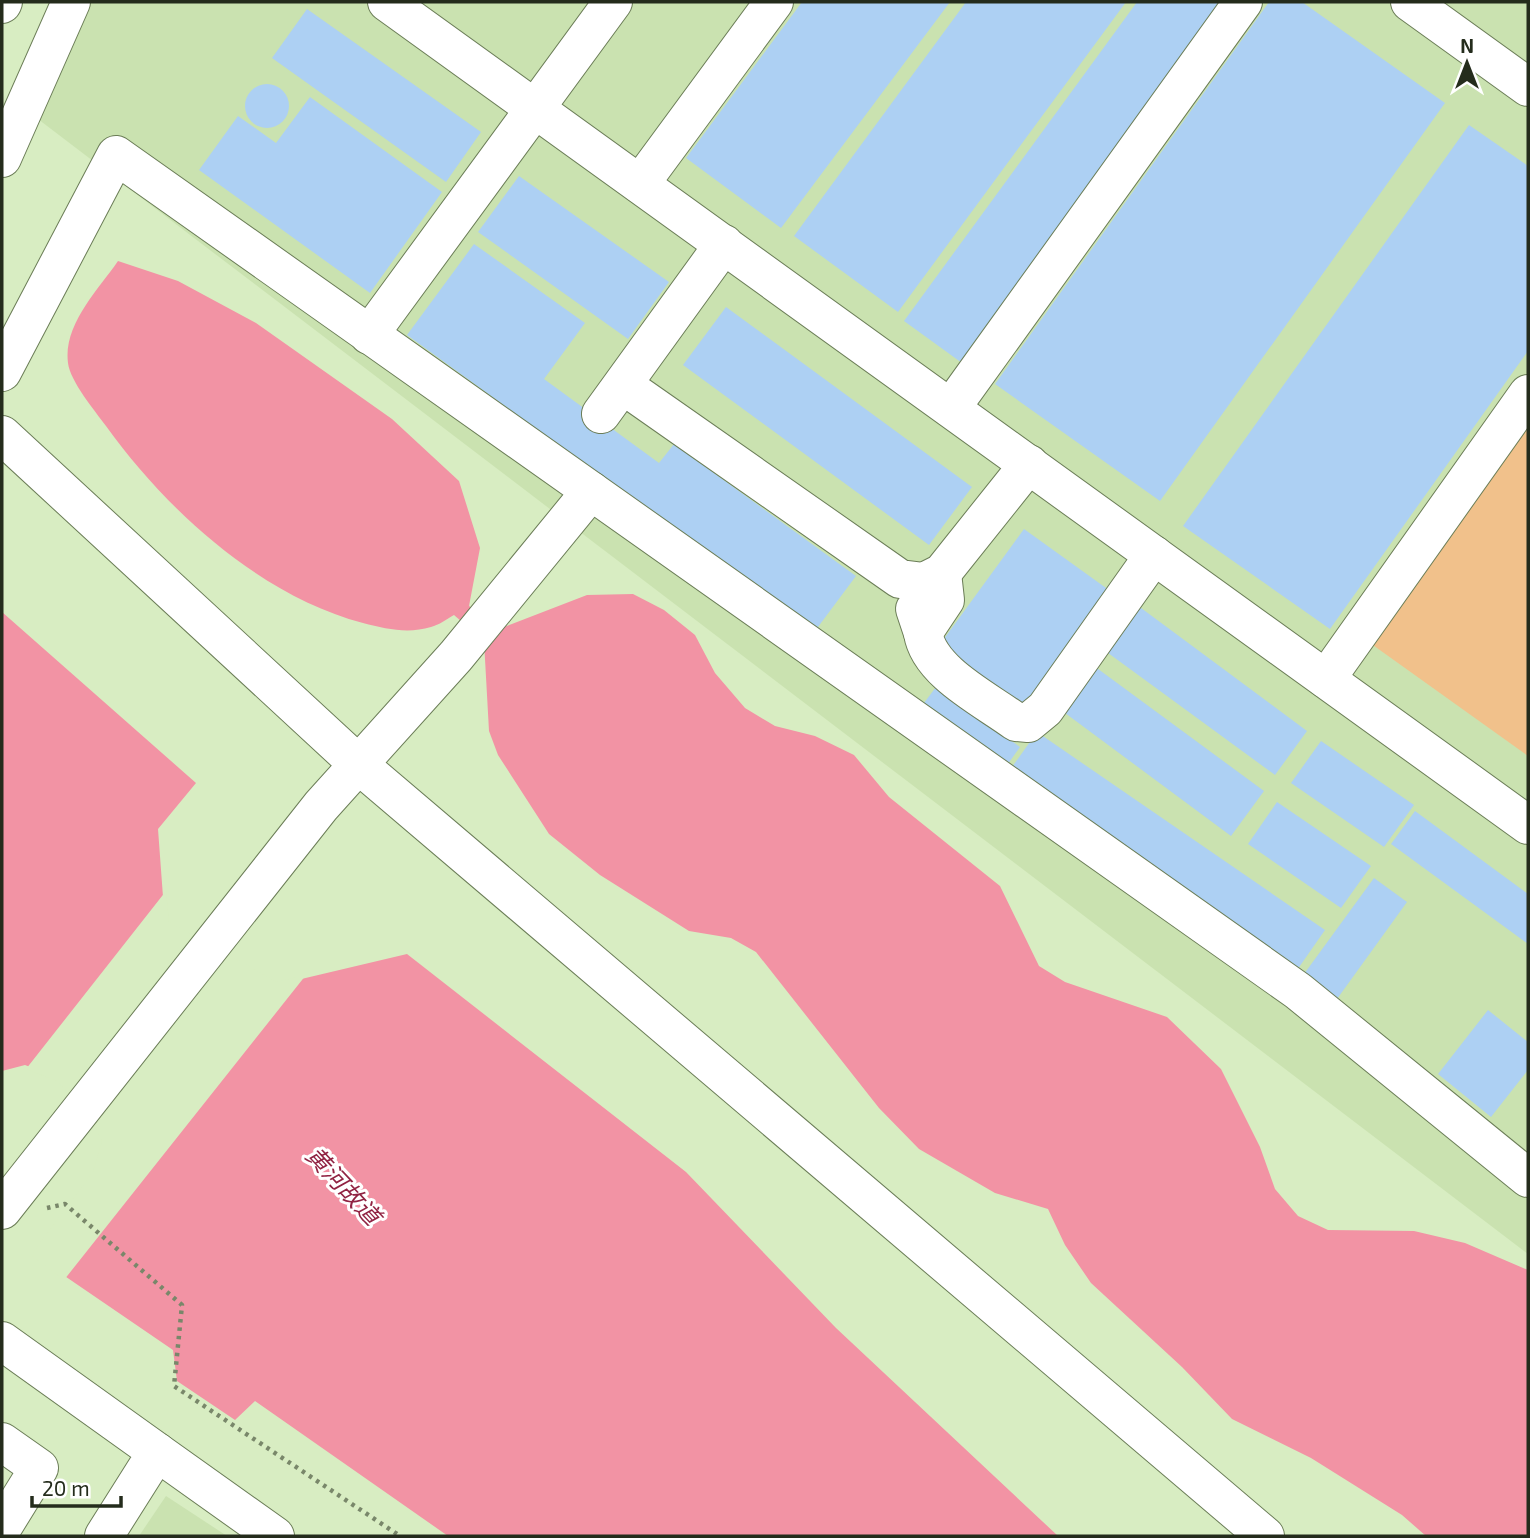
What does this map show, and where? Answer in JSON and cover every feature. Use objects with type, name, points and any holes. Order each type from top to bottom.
[{"type":"main road","points":[[2,158],[71,2]]},
{"type":"main road","points":[[387,2],[1528,825]]},
{"type":"main road","points":[[369,335],[613,2]]},
{"type":"main road","points":[[640,184],[774,2]]},
{"type":"main road","points":[[951,408],[1243,2]]},
{"type":"main road","points":[[1410,2],[1528,87]]},
{"type":"main road","points":[[2,372],[116,155],[1298,991],[1528,1178]]},
{"type":"main road","points":[[724,244],[612,400],[900,579],[924,582],[942,573],[1029,464]]},
{"type":"main road","points":[[1326,679],[1528,394]]},
{"type":"main road","points":[[2,435],[358,764],[1265,1536]]},
{"type":"main road","points":[[2,1210],[321,806],[456,656],[591,491]]},
{"type":"main road","points":[[900,579],[923,633],[925,647],[939,666],[1016,722],[1028,723],[1045,709],[1154,555]]},
{"type":"main road","points":[[923,633],[945,600],[942,573]]},
{"type":"main road","points":[[2,1341],[275,1536]]},
{"type":"main road","points":[[2,1442],[39,1468],[2,1528]]},
{"type":"main road","points":[[104,1536],[157,1452]]},
{"type":"path","points":[[40,1210],[65,1204],[182,1305],[174,1386],[400,1536]]},
{"type":"shaded area","points":[[83,2],[1528,2],[1528,1254],[34,116]]},
{"type":"shaded area","points":[[1528,409],[1528,756],[1363,638]]},
{"type":"shaded area","points":[[166,1496],[227,1536],[139,1536]]},
{"type":"water","points":[[118,261],[178,281],[256,323],[392,419],[459,481],[480,548],[469,606],[499,629],[587,595],[633,594],[664,610],[695,635],[715,673],[745,708],[775,726],[815,736],[854,755],[889,797],[1000,886],[1039,966],[1065,982],[1167,1017],[1221,1069],[1260,1147],[1275,1189],[1298,1216],[1328,1230],[1414,1231],[1465,1243],[1528,1270],[1528,1536],[1426,1536],[1402,1515],[1311,1458],[1232,1419],[1182,1367],[1091,1283],[1065,1245],[1048,1209],[995,1193],[919,1149],[879,1108],[756,952],[731,938],[689,931],[600,875],[549,834],[498,755],[489,731],[484,641],[454,615],[434,626],[405,630],[363,623],[325,610],[288,593],[253,571],[187,519],[130,458],[84,396],[68,363],[68,349],[76,322]]},
{"type":"water","name":"黄河故道","points":[[2,612],[196,783],[158,829],[165,924],[276,985],[407,954],[686,1172],[836,1328],[1058,1536],[448,1536],[255,1401],[235,1420],[177,1381],[173,1350],[34,1255],[96,1174],[105,1141],[91,1112],[59,1078],[25,1065],[2,1071]]},
{"type":"pier","points":[[166,891],[169,922],[277,982],[306,975],[64,1280],[31,1255],[93,1172],[102,1141],[88,1114],[57,1081],[26,1069]]},
{"type":"building","points":[[802,2],[950,2],[781,228],[686,158]]},
{"type":"building","points":[[966,2],[1126,2],[898,312],[794,236]]},
{"type":"building","points":[[1137,2],[1224,2],[962,363],[904,321]]},
{"type":"building","points":[[1269,2],[1302,2],[1445,103],[1160,501],[995,384]]},
{"type":"building","points":[[307,9],[481,132],[446,182],[272,58]]},
{"type":"building","points":[[267,84],[276,85],[283,90],[288,97],[288,115],[283,122],[276,127],[267,128],[258,127],[251,122],[246,115],[245,106],[246,97],[251,90],[258,85]]},
{"type":"building","points":[[310,97],[442,192],[370,293],[199,170],[238,116],[276,143]]},
{"type":"building","points":[[1469,125],[1528,166],[1528,351],[1330,629],[1183,526]]},
{"type":"building","points":[[519,176],[669,282],[628,339],[478,232]]},
{"type":"building","points":[[474,244],[585,323],[544,379],[659,463],[674,444],[856,576],[815,631],[407,335]]},
{"type":"building","points":[[726,307],[972,487],[929,545],[683,365]]},
{"type":"building","points":[[1024,529],[1113,593],[1028,711],[938,647]]},
{"type":"building","points":[[1137,605],[1307,731],[1275,775],[1104,650]]},
{"type":"building","points":[[1094,666],[1264,791],[1231,836],[1061,710]]},
{"type":"building","points":[[936,687],[1020,747],[1003,771],[918,711]]},
{"type":"building","points":[[1037,732],[1325,930],[1295,973],[1007,774]]},
{"type":"building","points":[[1321,741],[1414,805],[1384,847],[1291,783]]},
{"type":"building","points":[[1277,802],[1371,866],[1341,908],[1248,844]]},
{"type":"building","points":[[1415,811],[1528,894],[1528,944],[1391,844]]},
{"type":"building","points":[[1374,878],[1407,902],[1337,999],[1304,974]]},
{"type":"building","points":[[1488,1010],[1528,1042],[1528,1070],[1491,1117],[1438,1074]]}]
